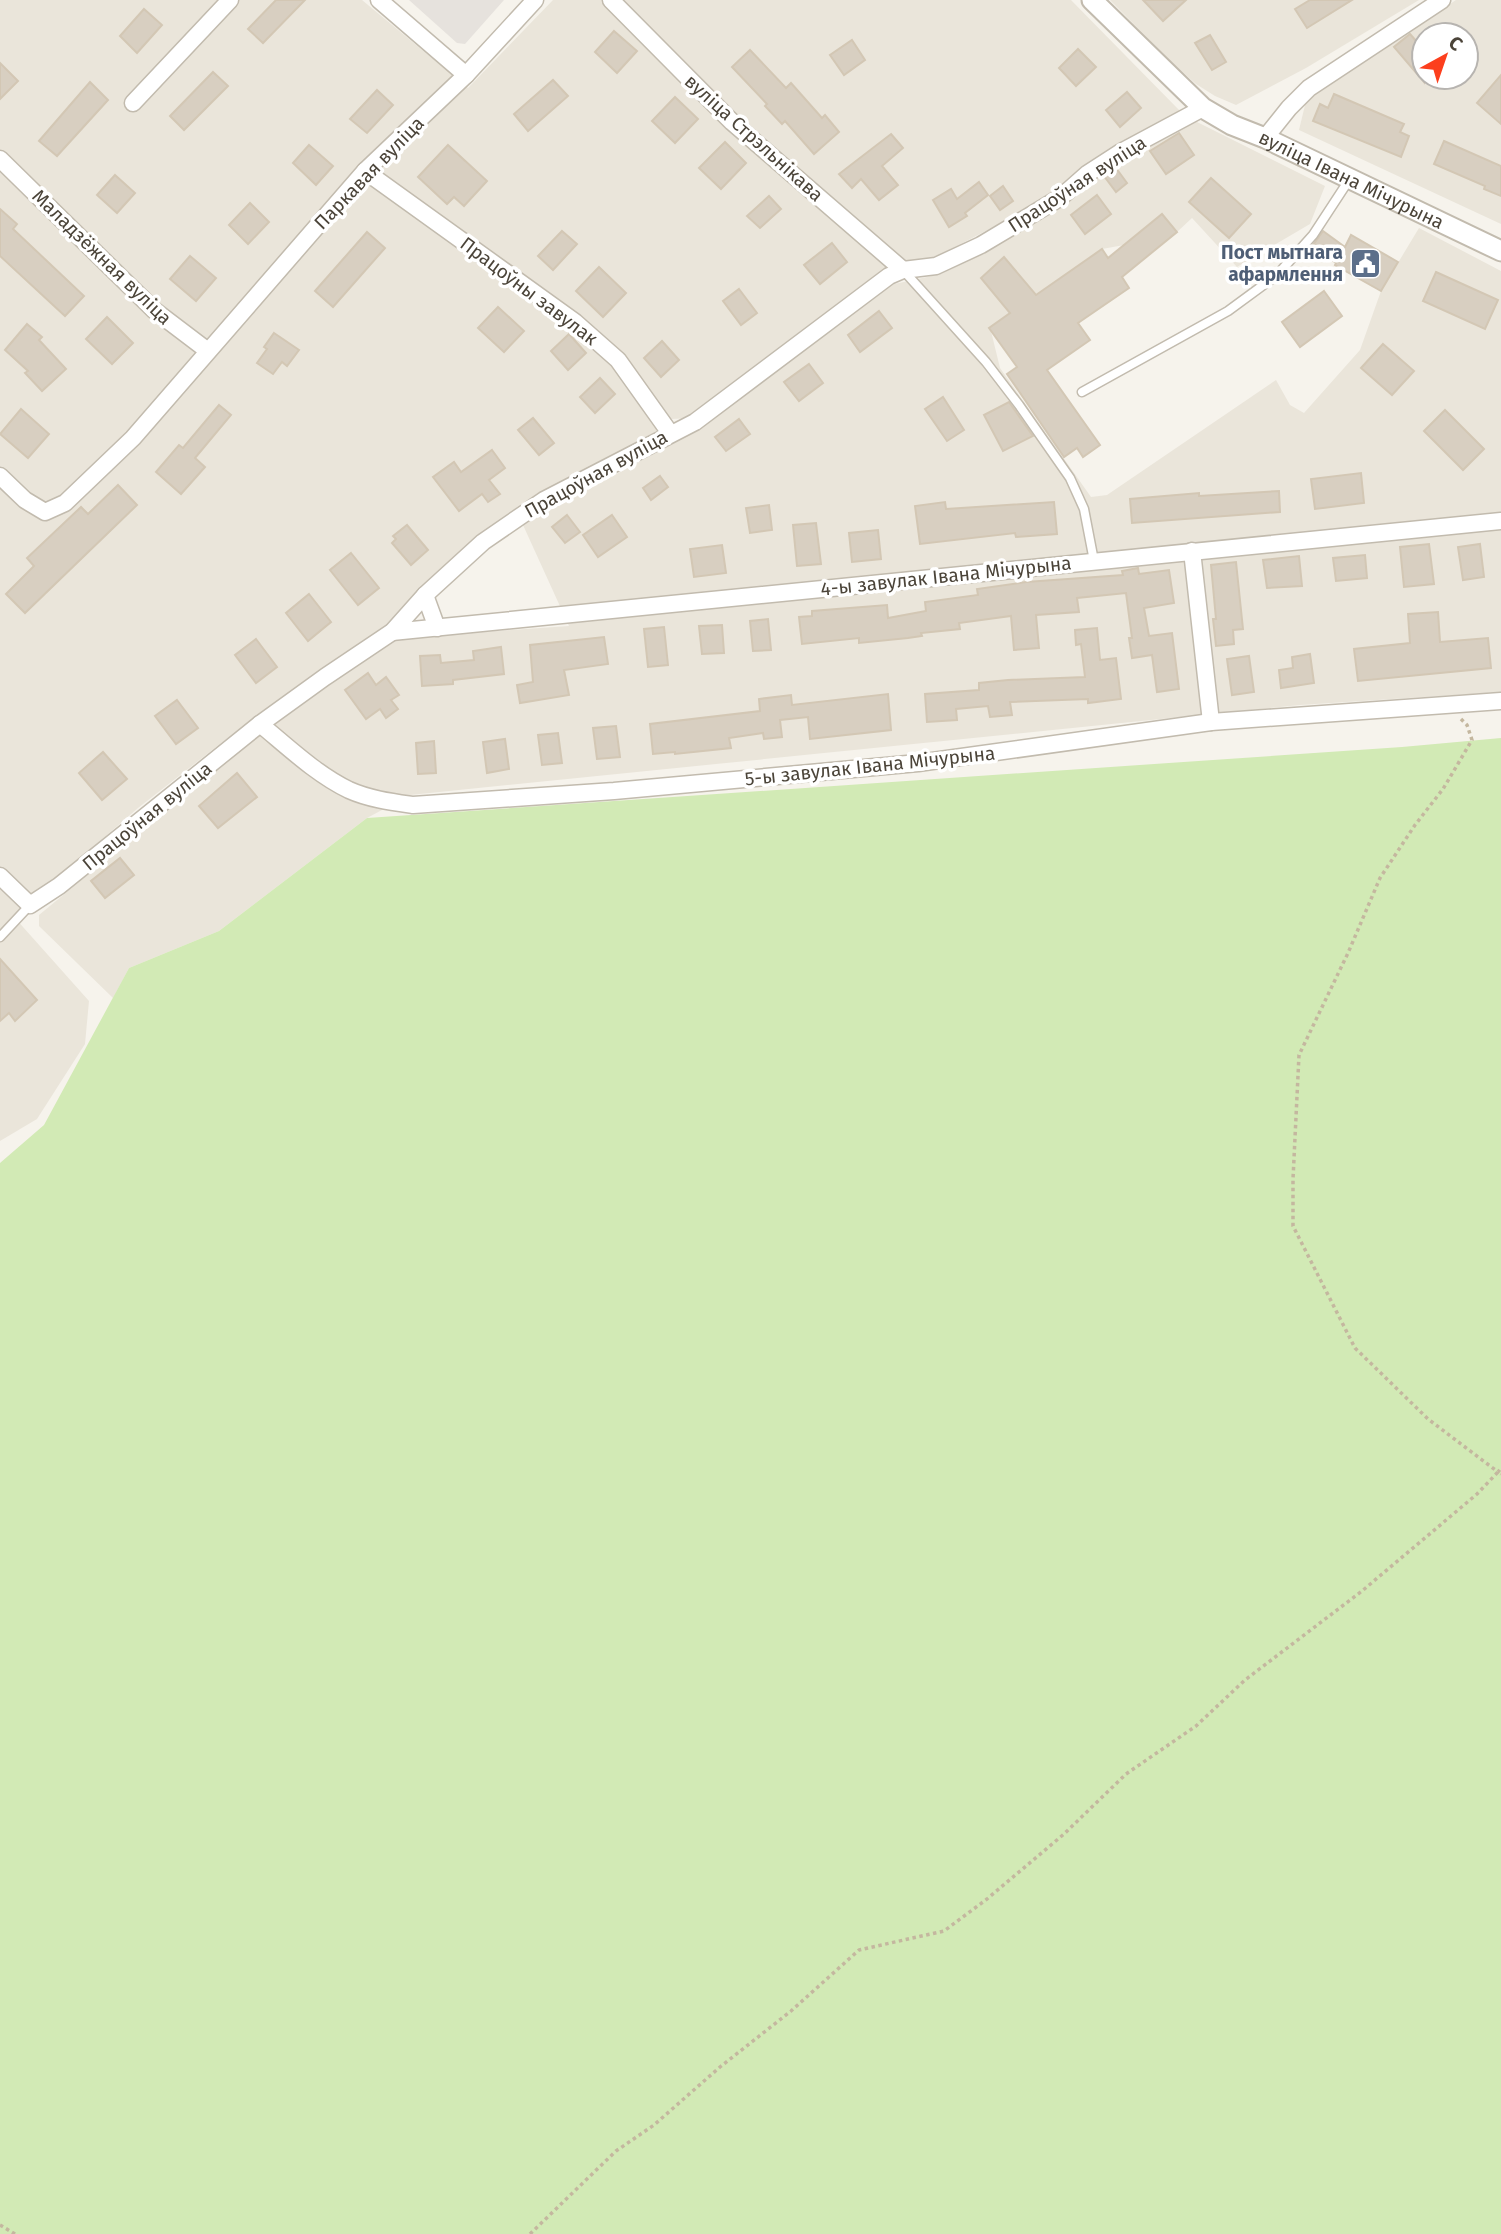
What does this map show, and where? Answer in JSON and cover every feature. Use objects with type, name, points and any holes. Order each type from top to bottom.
[{"type":"street","points":[[133,103],[230,0]]},
{"type":"street","points":[[379,0],[466,75]]},
{"type":"street","name":"Паркавая вуліца","points":[[0,476],[25,500],[45,512],[65,503],[133,438],[365,171],[466,75],[535,0]]},
{"type":"street","name":"вуліца Стрэльнікава","points":[[611,0],[732,122],[903,270]]},
{"type":"street","name":"вуліца Івана Мічурына","points":[[1092,0],[1203,108],[1232,125],[1265,138],[1501,251]]},
{"type":"street","points":[[1265,138],[1309,88],[1442,0]]},
{"type":"street","name":"Працоўная вуліца","points":[[30,905],[60,887],[260,724],[392,632],[425,595],[483,542],[544,500],[695,422],[889,276],[903,270],[936,266],[981,245],[1061,197],[1087,174],[1121,152],[1203,108]]},
{"type":"street","name":"Маладзёжная вуліца","points":[[0,159],[154,310],[208,351]]},
{"type":"street","name":"Працоўны завулак","points":[[365,171],[575,322],[618,360],[670,433]]},
{"type":"street","name":"4-ы завулак Івана Мічурына","points":[[392,632],[1501,521]]},
{"type":"street","points":[[1192,551],[1211,722]]},
{"type":"street","points":[[425,595],[437,628]]},
{"type":"street","name":"5-ы завулак Івана Мічурына","points":[[260,724],[320,772],[351,791],[380,800],[413,805],[614,791],[918,763],[1211,722],[1501,701]]},
{"type":"street","points":[[0,876],[30,905]]},
{"type":"lane","points":[[1082,392],[1228,311],[1277,275],[1313,235],[1349,180]]},
{"type":"lane","points":[[903,270],[986,362],[1070,478],[1084,509],[1094,561]]},
{"type":"lane","points":[[0,937],[30,905]]},
{"type":"path","points":[[530,2234],[616,2151],[654,2125],[720,2067],[791,2011],[859,1950],[944,1931],[1064,1834],[1126,1774],[1196,1726],[1245,1680],[1362,1591],[1477,1494],[1500,1471],[1428,1419],[1355,1348],[1293,1226],[1298,1055],[1348,953],[1380,878],[1443,789],[1472,740],[1466,725],[1447,705]]},
{"type":"path","points":[[0,2225],[15,2234]]},
{"type":"shaded area","points":[[0,0],[362,0],[468,88],[553,0],[1071,0],[1180,111],[1081,172],[1037,204],[932,259],[909,260],[885,272],[690,418],[672,419],[658,428],[654,435],[522,503],[444,567],[385,627],[225,740],[138,808],[23,908],[15,918],[89,1001],[85,1044],[37,1119],[0,1141]]},
{"type":"shaded area","points":[[409,0],[504,0],[465,44],[457,43]]},
{"type":"shaded area","points":[[1110,0],[1419,0],[1306,68],[1236,105],[1196,84]]},
{"type":"shaded area","points":[[1456,0],[1501,0],[1501,224],[1299,130],[1306,101],[1410,31],[1410,91],[1480,91],[1480,21],[1425,21]]},
{"type":"shaded area","points":[[1191,119],[1325,186],[1310,224],[1237,267],[1192,218],[1177,232],[1162,214],[1124,245],[1102,249],[990,327],[1000,368],[1091,497],[1107,495],[1276,380],[1290,405],[1304,413],[1360,350],[1381,291],[1419,228],[1501,271],[1501,692],[1300,705],[410,795],[367,818],[219,931],[129,968],[113,998],[39,926],[39,915],[171,806],[283,716],[396,638],[569,626],[523,525],[699,429],[885,286],[941,274],[990,250],[1064,203],[1092,179]]},
{"type":"green space","points":[[1501,738],[1501,2234],[0,2234],[0,1163],[44,1125],[129,968],[219,931],[367,818]]},
{"type":"building","points":[[276,0],[305,0],[263,43],[248,29]]},
{"type":"building","points":[[1143,0],[1186,0],[1163,21]]},
{"type":"building","points":[[1310,0],[1352,0],[1307,28],[1295,9]]},
{"type":"building","points":[[144,9],[162,25],[137,53],[120,36]]},
{"type":"building","points":[[614,31],[637,51],[617,73],[595,52]]},
{"type":"building","points":[[1410,34],[1410,66],[1394,47]]},
{"type":"building","points":[[1210,35],[1226,62],[1212,70],[1195,43]]},
{"type":"building","points":[[852,40],[865,60],[844,75],[830,55]]},
{"type":"building","points":[[1078,49],[1096,67],[1076,86],[1059,68]]},
{"type":"building","points":[[750,50],[786,88],[791,83],[822,118],[825,115],[839,132],[814,154],[785,121],[782,124],[765,106],[767,104],[732,67]]},
{"type":"building","points":[[0,63],[18,81],[0,99]]},
{"type":"building","points":[[213,72],[228,86],[184,130],[170,116]]},
{"type":"building","points":[[1501,75],[1501,124],[1477,103]]},
{"type":"building","points":[[553,80],[568,96],[528,131],[514,114]]},
{"type":"building","points":[[90,82],[108,100],[57,156],[39,141]]},
{"type":"building","points":[[377,90],[393,105],[367,133],[350,119]]},
{"type":"building","points":[[1127,92],[1141,108],[1120,127],[1106,110]]},
{"type":"building","points":[[1334,94],[1404,124],[1400,132],[1409,136],[1401,157],[1313,121],[1320,104],[1328,108]]},
{"type":"building","points":[[675,97],[698,119],[675,143],[652,121]]},
{"type":"building","points":[[1179,133],[1194,155],[1166,174],[1150,151]]},
{"type":"building","points":[[891,134],[903,148],[882,166],[898,185],[879,200],[861,179],[852,188],[839,174]]},
{"type":"building","points":[[1444,141],[1501,166],[1501,196],[1484,189],[1485,186],[1434,164]]},
{"type":"building","points":[[725,142],[746,163],[721,189],[699,168]]},
{"type":"building","points":[[309,145],[333,166],[316,185],[293,163]]},
{"type":"building","points":[[448,145],[487,181],[464,206],[454,197],[447,204],[418,177]]},
{"type":"building","points":[[1116,168],[1127,183],[1116,192],[1104,176]]},
{"type":"building","points":[[115,175],[135,193],[117,213],[97,195]]},
{"type":"building","points":[[1211,178],[1251,214],[1229,238],[1189,202]]},
{"type":"building","points":[[979,182],[988,195],[965,213],[967,216],[949,227],[933,200],[951,189],[957,199]]},
{"type":"building","points":[[1003,186],[1013,201],[1000,210],[990,196]]},
{"type":"building","points":[[1097,195],[1111,214],[1085,234],[1071,215]]},
{"type":"building","points":[[769,196],[781,209],[760,228],[747,216]]},
{"type":"building","points":[[250,203],[269,222],[248,244],[229,225]]},
{"type":"building","points":[[0,209],[17,224],[13,229],[84,296],[65,316],[0,256]]},
{"type":"building","points":[[1162,214],[1177,232],[1122,277],[1129,288],[1078,323],[1090,340],[1047,370],[1100,445],[1083,457],[1077,448],[1064,457],[1007,374],[1017,367],[989,328],[1010,313],[981,278],[1004,257],[1036,295],[1102,249],[1108,258]]},
{"type":"building","points":[[562,231],[577,244],[553,270],[538,256]]},
{"type":"building","name":"Пост мытнага афармлення","points":[[1323,231],[1345,247],[1351,235],[1398,262],[1381,291],[1335,265],[1336,263],[1313,245]]},
{"type":"building","points":[[367,232],[385,248],[333,307],[315,291]]},
{"type":"building","points":[[832,243],[847,262],[820,284],[804,265]]},
{"type":"building","points":[[190,256],[216,278],[196,301],[170,279]]},
{"type":"building","points":[[599,267],[626,293],[603,317],[576,291]]},
{"type":"building","points":[[1436,272],[1498,300],[1485,329],[1423,301]]},
{"type":"building","points":[[739,289],[757,313],[741,325],[723,301]]},
{"type":"building","points":[[1324,291],[1342,316],[1300,347],[1282,322]]},
{"type":"building","points":[[498,307],[524,331],[504,352],[478,328]]},
{"type":"building","points":[[879,311],[892,328],[860,352],[848,335]]},
{"type":"building","points":[[107,317],[133,343],[112,364],[86,339]]},
{"type":"building","points":[[27,324],[42,337],[39,340],[66,369],[42,391],[25,373],[28,371],[5,350]]},
{"type":"building","points":[[274,333],[299,350],[287,366],[282,362],[273,374],[257,363]]},
{"type":"building","points":[[569,334],[586,353],[568,370],[551,351]]},
{"type":"building","points":[[662,341],[679,360],[661,377],[644,358]]},
{"type":"building","points":[[1383,344],[1414,371],[1392,395],[1361,368]]},
{"type":"building","points":[[809,364],[823,383],[799,401],[784,382]]},
{"type":"building","points":[[600,378],[615,394],[595,413],[580,397]]},
{"type":"building","points":[[943,397],[964,430],[947,441],[925,409]]},
{"type":"building","points":[[1009,402],[1033,436],[1003,451],[984,415]]},
{"type":"building","points":[[219,405],[231,415],[195,458],[205,467],[181,494],[156,472],[179,445],[183,448]]},
{"type":"building","points":[[21,409],[49,434],[28,458],[0,434]]},
{"type":"building","points":[[1445,410],[1484,449],[1463,470],[1424,431]]},
{"type":"building","points":[[533,418],[554,443],[539,455],[518,430]]},
{"type":"building","points":[[739,419],[750,434],[726,451],[715,437]]},
{"type":"building","points":[[492,450],[505,468],[489,480],[500,494],[488,502],[482,494],[459,511],[433,477],[454,462],[461,472]]},
{"type":"building","points":[[1361,473],[1364,503],[1315,509],[1311,479]]},
{"type":"building","points":[[660,476],[668,487],[651,500],[643,488]]},
{"type":"building","points":[[118,485],[137,505],[25,613],[6,594],[34,566],[27,558],[81,507],[88,514]]},
{"type":"building","points":[[1279,491],[1280,512],[1132,523],[1130,499],[1199,493],[1199,496]]},
{"type":"building","points":[[945,502],[946,509],[1054,502],[1057,534],[1016,537],[1015,533],[920,544],[915,506]]},
{"type":"building","points":[[769,505],[772,530],[750,533],[746,508]]},
{"type":"building","points":[[567,515],[580,532],[565,543],[552,527]]},
{"type":"building","points":[[612,515],[627,537],[598,557],[583,535]]},
{"type":"building","points":[[816,523],[821,564],[797,566],[793,525]]},
{"type":"building","points":[[407,525],[428,550],[411,565],[392,543],[396,539],[393,536]]},
{"type":"building","points":[[878,530],[881,559],[852,562],[849,533]]},
{"type":"building","points":[[1429,544],[1434,584],[1404,587],[1400,547]]},
{"type":"building","points":[[1480,544],[1484,577],[1463,580],[1458,547]]},
{"type":"building","points":[[722,545],[726,573],[694,577],[690,549]]},
{"type":"building","points":[[351,553],[379,588],[358,605],[330,570]]},
{"type":"building","points":[[1365,555],[1367,578],[1336,581],[1333,558]]},
{"type":"building","points":[[1299,556],[1302,586],[1267,588],[1263,560]]},
{"type":"building","points":[[1236,562],[1243,629],[1233,630],[1234,644],[1216,646],[1211,565]]},
{"type":"building","points":[[1138,568],[1139,574],[1169,570],[1174,603],[1144,608],[1149,636],[1172,633],[1179,689],[1157,692],[1152,655],[1132,658],[1126,593],[1077,598],[1079,612],[1036,615],[1039,648],[1014,650],[1011,616],[959,623],[960,629],[921,633],[922,636],[908,638],[859,643],[859,638],[802,644],[799,617],[812,616],[812,611],[887,605],[888,618],[926,611],[925,602],[978,595],[977,589],[1026,582],[1123,575],[1122,571]]},
{"type":"building","points":[[309,594],[331,622],[308,641],[286,613]]},
{"type":"building","points":[[1438,612],[1440,642],[1488,638],[1491,668],[1358,681],[1354,649],[1410,643],[1408,614]]},
{"type":"building","points":[[768,619],[771,650],[753,651],[750,621]]},
{"type":"building","points":[[722,625],[724,653],[702,654],[699,626]]},
{"type":"building","points":[[664,627],[668,665],[648,667],[644,629]]},
{"type":"building","points":[[1097,628],[1100,660],[1116,658],[1121,699],[1088,703],[1088,699],[1010,702],[1012,715],[990,717],[988,706],[956,709],[957,720],[927,722],[925,694],[979,690],[979,683],[1085,677],[1081,644],[1076,645],[1075,630]]},
{"type":"building","points":[[604,637],[608,664],[564,670],[569,695],[520,703],[517,685],[533,682],[530,645]]},
{"type":"building","points":[[256,639],[277,667],[256,683],[235,655]]},
{"type":"building","points":[[501,647],[504,674],[453,680],[453,684],[422,686],[420,656],[440,655],[441,663],[474,660],[473,651]]},
{"type":"building","points":[[1310,654],[1314,683],[1281,688],[1279,670],[1293,668],[1292,657]]},
{"type":"building","points":[[1249,656],[1254,692],[1232,695],[1227,659]]},
{"type":"building","points":[[368,673],[376,685],[386,677],[399,695],[391,700],[398,709],[386,718],[380,709],[366,719],[345,690]]},
{"type":"building","points":[[888,694],[891,730],[810,739],[808,717],[780,720],[782,737],[764,739],[763,733],[729,738],[731,748],[653,754],[650,724],[760,711],[759,699],[791,695],[792,705]]},
{"type":"building","points":[[177,700],[198,728],[176,744],[155,716]]},
{"type":"building","points":[[616,726],[620,757],[597,759],[593,728]]},
{"type":"building","points":[[558,733],[562,763],[542,765],[538,735]]},
{"type":"building","points":[[505,739],[509,769],[487,773],[483,742]]},
{"type":"building","points":[[434,741],[436,773],[418,774],[416,743]]},
{"type":"building","points":[[103,752],[127,779],[102,800],[79,773]]},
{"type":"building","points":[[237,773],[257,797],[218,828],[199,806]]},
{"type":"building","points":[[120,858],[134,875],[105,898],[91,881]]},
{"type":"building","points":[[0,959],[37,1000],[15,1021],[9,1013],[0,1021]]},
{"type":"place","name":"Пост мытнага афармлення","points":[[1366,263]]}]
